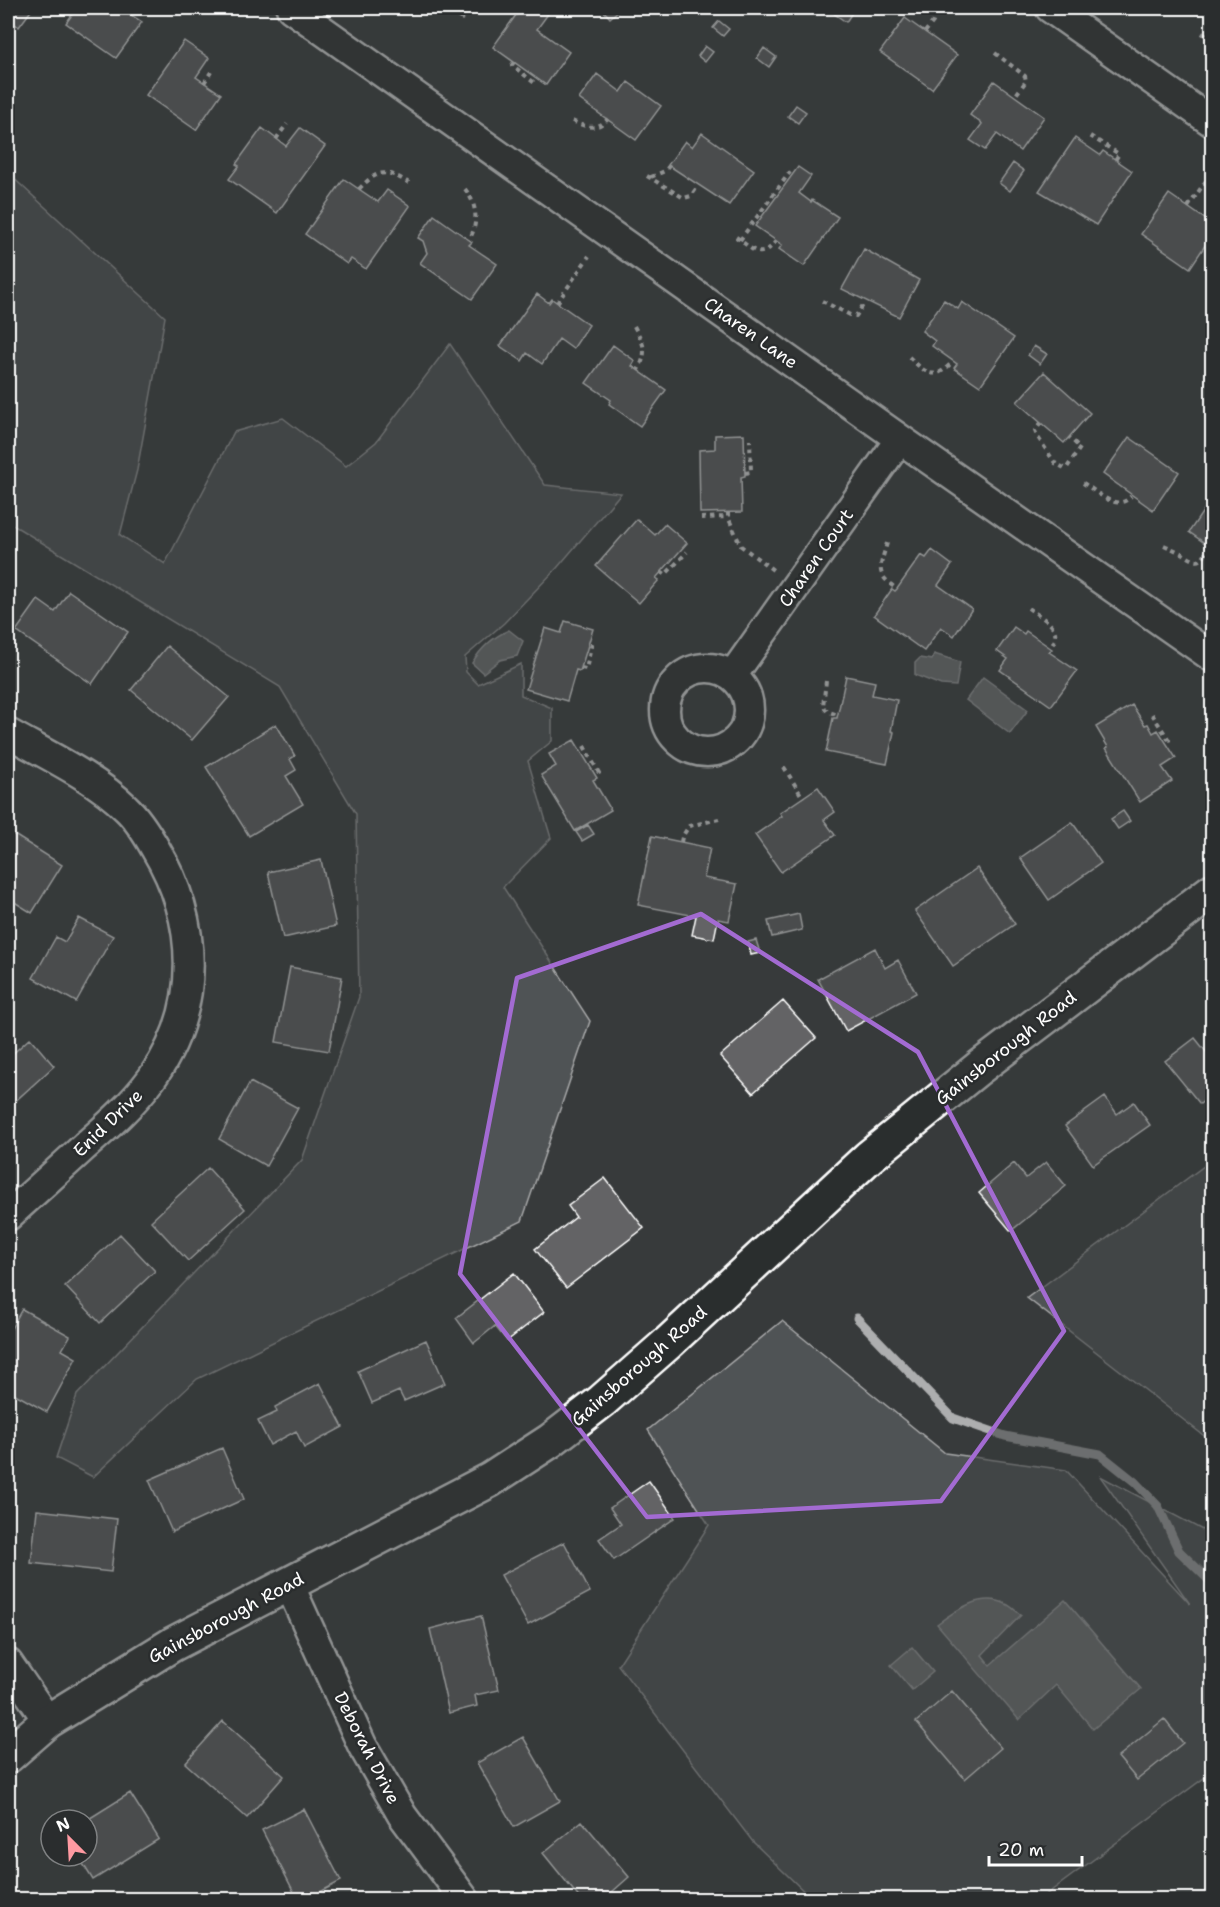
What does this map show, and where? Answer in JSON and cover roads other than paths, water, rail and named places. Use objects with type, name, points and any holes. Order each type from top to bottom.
[{"type":"street","name":"Charen Lane","points":[[291,8],[1212,657]]},
{"type":"street","points":[[1050,8],[1212,122]]},
{"type":"street","name":"Charen Court","points":[[732,676],[900,439]]},
{"type":"street","name":"Enid Drive","points":[[8,733],[95,784],[126,808],[145,832],[172,879],[190,953],[186,1006],[167,1055],[152,1078],[135,1100],[8,1216]]},
{"type":"street","name":"Gainsborough Road","points":[[8,1756],[48,1721],[172,1644],[490,1480],[550,1441],[602,1401],[643,1365],[869,1157],[980,1067],[1212,891]]},
{"type":"street","name":"Deborah Drive","points":[[289,1584],[362,1745],[402,1815],[465,1899]]},
{"type":"street","points":[[8,1663],[48,1721]]},
{"type":"waterway","points":[[857,1318],[953,1418],[1005,1436],[1100,1454],[1135,1482],[1158,1506],[1179,1551],[1212,1583]]}]
